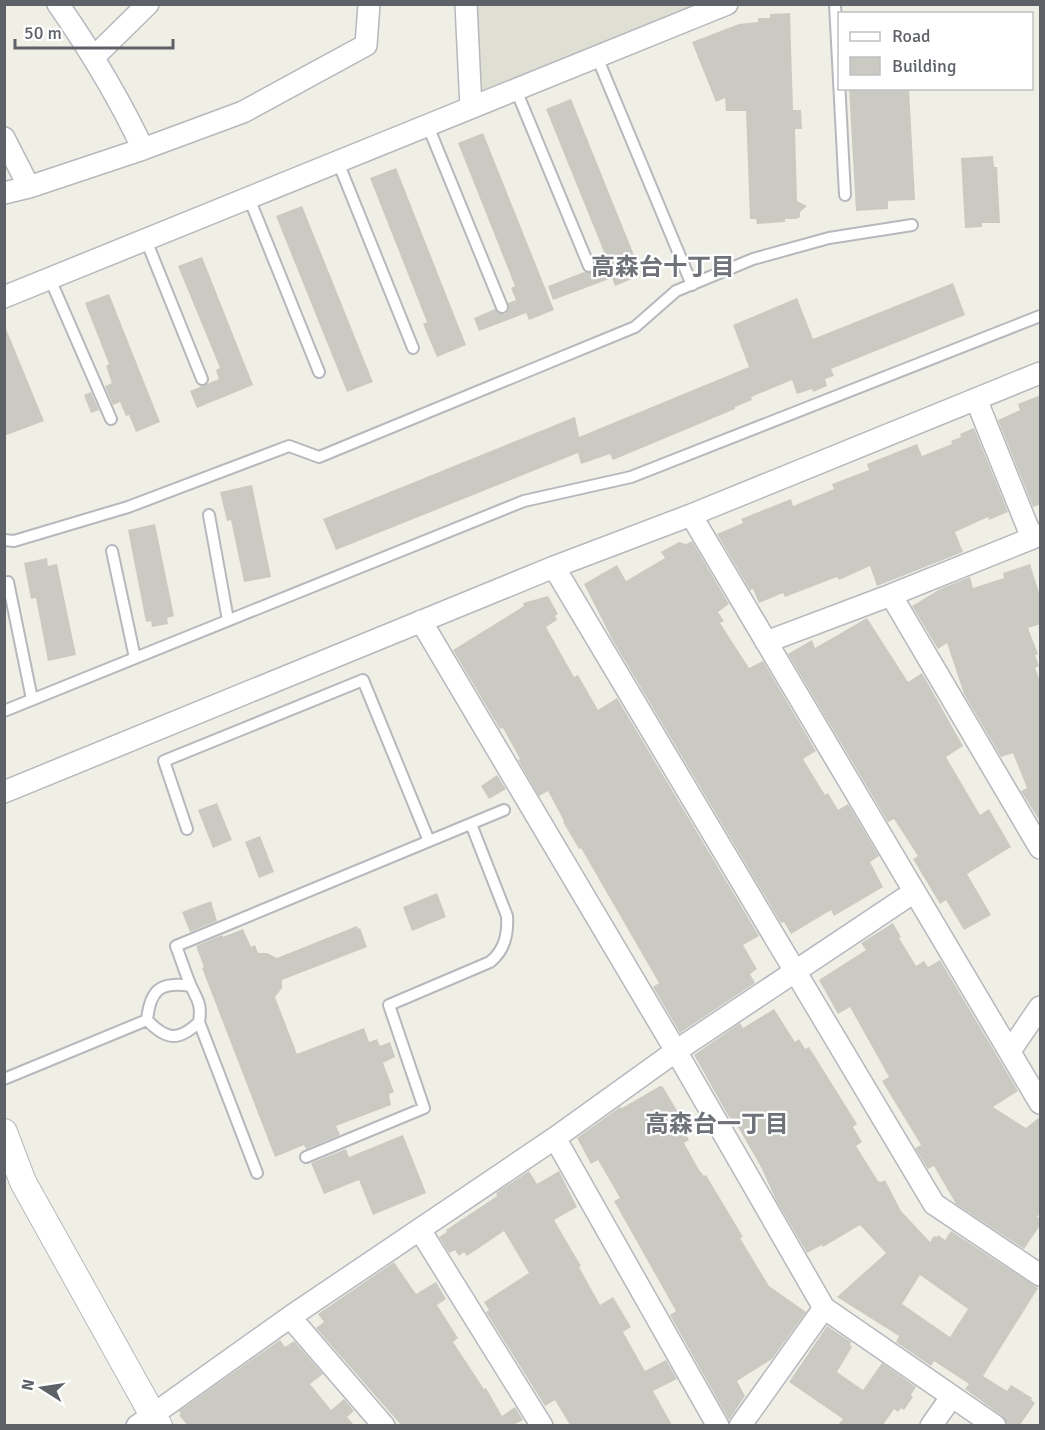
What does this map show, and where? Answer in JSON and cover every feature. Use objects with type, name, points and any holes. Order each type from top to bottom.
[{"type":"street","points":[[58,4],[94,57],[122,105],[143,149]]},
{"type":"street","points":[[94,57],[148,4]]},
{"type":"street","points":[[4,193],[29,187],[143,149],[243,112],[366,45],[369,4]]},
{"type":"street","points":[[466,4],[471,108]]},
{"type":"street","points":[[4,297],[728,4]]},
{"type":"street","points":[[4,138],[29,187]]},
{"type":"street","points":[[4,792],[554,567],[691,515],[1041,373]]},
{"type":"street","points":[[766,642],[891,595],[1036,536],[976,399]]},
{"type":"street","points":[[691,515],[1041,1103]]},
{"type":"street","points":[[554,567],[934,1204],[1041,1275]]},
{"type":"street","points":[[891,595],[1041,848]]},
{"type":"street","points":[[421,621],[676,1051],[824,1308],[995,1425]]},
{"type":"street","points":[[4,1132],[23,1182],[150,1422],[290,1317],[555,1138],[676,1051],[914,892]]},
{"type":"street","points":[[1010,1051],[1041,1007]]},
{"type":"street","points":[[555,1138],[718,1425]]},
{"type":"street","points":[[420,1230],[542,1425]]},
{"type":"street","points":[[740,1425],[824,1308]]},
{"type":"street","points":[[290,1317],[384,1425]]},
{"type":"street","points":[[931,1425],[952,1396]]},
{"type":"lane","points":[[836,4],[838,52]]},
{"type":"lane","points":[[597,57],[692,285]]},
{"type":"lane","points":[[516,90],[589,266]]},
{"type":"lane","points":[[840,90],[844,195]]},
{"type":"lane","points":[[428,126],[502,307]]},
{"type":"lane","points":[[338,162],[413,348]]},
{"type":"lane","points":[[249,198],[319,372]]},
{"type":"lane","points":[[4,540],[14,541],[128,507],[289,446],[319,457],[635,327],[676,291],[753,259],[829,238],[912,225]]},
{"type":"lane","points":[[146,240],[202,379]]},
{"type":"lane","points":[[50,279],[111,419]]},
{"type":"lane","points":[[4,711],[524,501],[632,477],[1041,316]]},
{"type":"lane","points":[[209,515],[228,620]]},
{"type":"lane","points":[[112,551],[135,658]]},
{"type":"lane","points":[[8,582],[32,699]]},
{"type":"lane","points":[[187,829],[164,761],[363,680],[429,841]]},
{"type":"lane","points":[[256,1173],[199,1022],[201,1012],[199,998],[191,986],[176,946],[504,810]]},
{"type":"lane","points":[[306,1157],[424,1108],[389,1005],[490,962],[500,954],[508,929],[507,916],[471,824]]},
{"type":"lane","points":[[191,986],[167,985],[154,993],[148,1004],[147,1020],[158,1032],[173,1037],[186,1034],[199,1022]]},
{"type":"lane","points":[[4,1079],[147,1020]]},
{"type":"shaded area","points":[[473,5],[704,5],[487,92],[477,88]]},
{"type":"building","points":[[790,13],[793,110],[801,110],[802,129],[795,129],[797,201],[807,206],[796,219],[757,224],[756,219],[750,219],[746,111],[726,111],[725,98],[716,102],[692,42],[739,24],[758,22],[758,18],[770,18],[770,14]]},
{"type":"building","points":[[849,90],[909,90],[915,200],[888,201],[888,209],[856,211]]},
{"type":"building","points":[[571,99],[642,275],[615,286],[612,278],[553,300],[548,286],[584,272],[592,273],[596,267],[603,264],[599,254],[604,252],[546,109]]},
{"type":"building","points":[[483,133],[554,310],[529,320],[526,313],[479,331],[474,318],[495,309],[498,313],[505,314],[509,309],[508,303],[516,300],[511,288],[515,286],[458,143]]},
{"type":"building","points":[[993,156],[994,167],[997,167],[1000,223],[982,223],[982,227],[965,228],[961,158]]},
{"type":"building","points":[[396,168],[466,345],[437,357],[423,324],[427,322],[370,178]]},
{"type":"building","points":[[302,206],[373,382],[347,392],[276,216]]},
{"type":"building","points":[[202,257],[253,385],[197,408],[190,391],[219,379],[216,370],[220,368],[178,266]]},
{"type":"building","points":[[953,283],[965,315],[831,369],[834,376],[825,379],[827,386],[813,392],[812,389],[797,394],[792,380],[751,397],[752,400],[735,409],[613,460],[610,454],[581,464],[578,453],[336,550],[323,519],[575,417],[579,437],[749,367],[733,325],[797,298],[813,339]]},
{"type":"building","points":[[109,294],[160,422],[136,432],[129,415],[126,416],[120,402],[113,405],[105,386],[112,383],[106,366],[109,364],[85,303]]},
{"type":"building","points":[[4,324],[44,421],[4,436]]},
{"type":"building","points":[[91,392],[99,410],[91,413],[84,395]]},
{"type":"building","points":[[1041,395],[1041,504],[1033,507],[998,420],[1020,410],[1018,404]]},
{"type":"building","points":[[974,428],[1008,512],[989,520],[988,517],[955,532],[963,552],[877,586],[870,566],[839,580],[837,577],[785,597],[783,593],[759,603],[753,589],[750,590],[717,534],[743,523],[741,519],[791,499],[793,506],[834,489],[832,484],[869,470],[867,464],[917,444],[922,456],[952,444],[951,441],[961,437],[960,434]]},
{"type":"building","points":[[252,485],[271,577],[244,582],[231,520],[227,521],[220,492]]},
{"type":"building","points":[[155,524],[174,616],[167,618],[168,624],[152,627],[151,621],[146,622],[128,530]]},
{"type":"building","points":[[692,541],[729,604],[718,612],[724,621],[720,623],[749,668],[763,661],[816,751],[803,759],[825,795],[828,793],[838,810],[848,804],[879,856],[870,862],[883,887],[834,916],[831,910],[791,934],[784,922],[781,923],[613,641],[584,584],[617,565],[626,581],[665,558],[661,552],[679,542],[686,544]]},
{"type":"building","points":[[47,558],[48,566],[57,564],[76,655],[48,661],[36,598],[31,599],[24,563]]},
{"type":"building","points":[[1030,564],[1041,599],[1041,624],[1028,628],[1038,654],[1035,655],[1039,666],[1035,668],[1041,683],[1041,823],[1021,791],[1027,788],[1013,753],[1001,757],[964,694],[947,643],[938,649],[912,606],[940,589],[970,577],[973,588],[1004,578],[1003,573]]},
{"type":"building","points":[[548,596],[558,614],[555,616],[557,620],[546,627],[574,677],[578,675],[598,710],[617,698],[759,936],[743,945],[757,969],[750,974],[755,983],[680,1033],[653,987],[659,983],[581,848],[579,849],[563,822],[548,791],[539,796],[503,728],[500,729],[453,650],[524,606],[523,603]]},
{"type":"building","points":[[867,618],[908,682],[922,673],[963,746],[946,757],[980,815],[989,809],[1011,847],[967,874],[991,915],[964,930],[946,900],[940,904],[913,859],[918,856],[894,819],[888,822],[788,654],[812,640],[815,648]]},
{"type":"building","points":[[497,775],[506,789],[489,799],[481,786]]},
{"type":"building","points":[[217,803],[232,840],[213,848],[198,810]]},
{"type":"building","points":[[260,836],[274,872],[259,878],[245,842]]},
{"type":"building","points":[[437,893],[446,917],[412,931],[403,907]]},
{"type":"building","points":[[211,901],[217,921],[190,932],[182,912]]},
{"type":"building","points":[[893,923],[916,966],[924,961],[928,967],[940,960],[1018,1091],[993,1107],[1026,1128],[1041,1116],[1041,1212],[1037,1217],[1041,1219],[1041,1224],[1024,1249],[956,1204],[934,1166],[928,1169],[915,1148],[921,1145],[882,1081],[889,1077],[850,1007],[838,1014],[819,980],[866,950],[861,943]]},
{"type":"building","points":[[357,926],[358,929],[360,928],[367,947],[282,980],[282,988],[275,997],[297,1054],[364,1028],[369,1042],[377,1039],[380,1046],[390,1042],[395,1057],[383,1063],[394,1092],[389,1094],[391,1105],[336,1126],[340,1135],[306,1149],[304,1145],[275,1157],[202,968],[204,967],[196,946],[243,929],[251,947],[255,945],[258,953],[267,953],[277,958]]},
{"type":"building","points":[[774,1009],[795,1042],[799,1039],[805,1049],[809,1047],[857,1124],[853,1127],[862,1142],[856,1146],[878,1181],[885,1180],[901,1211],[930,1242],[934,1236],[938,1235],[945,1240],[951,1231],[1038,1288],[983,1376],[1007,1391],[1011,1385],[1032,1398],[1031,1400],[1035,1403],[1020,1425],[1008,1425],[1002,1416],[965,1389],[969,1384],[934,1361],[931,1366],[896,1342],[899,1336],[837,1297],[886,1253],[860,1225],[823,1247],[822,1245],[807,1253],[776,1200],[761,1167],[738,1127],[730,1119],[694,1055],[740,1023],[743,1028]],"holes":[[[920,1275],[968,1309],[950,1337],[902,1304]]]},
{"type":"building","points":[[660,1086],[663,1087],[688,1129],[684,1131],[689,1140],[684,1143],[743,1237],[740,1238],[769,1286],[806,1312],[772,1359],[737,1381],[745,1396],[729,1420],[670,1315],[676,1311],[614,1201],[620,1198],[598,1160],[591,1164],[577,1138],[620,1107],[622,1108]]},
{"type":"building","points":[[403,1135],[426,1193],[373,1215],[359,1180],[324,1194],[311,1163],[346,1149],[349,1157]]},
{"type":"building","points":[[529,1171],[537,1184],[559,1171],[577,1207],[554,1220],[581,1266],[579,1267],[600,1305],[613,1297],[631,1327],[623,1332],[645,1371],[666,1360],[677,1379],[653,1391],[672,1425],[570,1425],[555,1400],[545,1406],[486,1312],[489,1310],[484,1302],[529,1273],[504,1231],[467,1256],[464,1252],[459,1256],[455,1250],[449,1253],[439,1237]]},
{"type":"building","points":[[394,1262],[416,1294],[436,1282],[446,1299],[437,1305],[458,1338],[453,1342],[484,1389],[486,1388],[502,1416],[515,1407],[523,1420],[513,1425],[401,1425],[316,1328],[324,1322],[318,1314]]},
{"type":"building","points":[[827,1326],[851,1342],[852,1347],[837,1372],[863,1390],[882,1363],[916,1387],[911,1395],[913,1397],[904,1410],[901,1408],[898,1412],[894,1409],[883,1425],[838,1425],[843,1419],[789,1382]]},
{"type":"building","points":[[280,1340],[285,1347],[294,1341],[323,1374],[310,1384],[331,1410],[344,1399],[354,1411],[347,1417],[354,1425],[187,1425],[179,1415],[181,1414],[179,1411]]},
{"type":"district","name":"高森台十丁目","points":[[663,267]]},
{"type":"district","name":"高森台一丁目","points":[[717,1124]]}]
